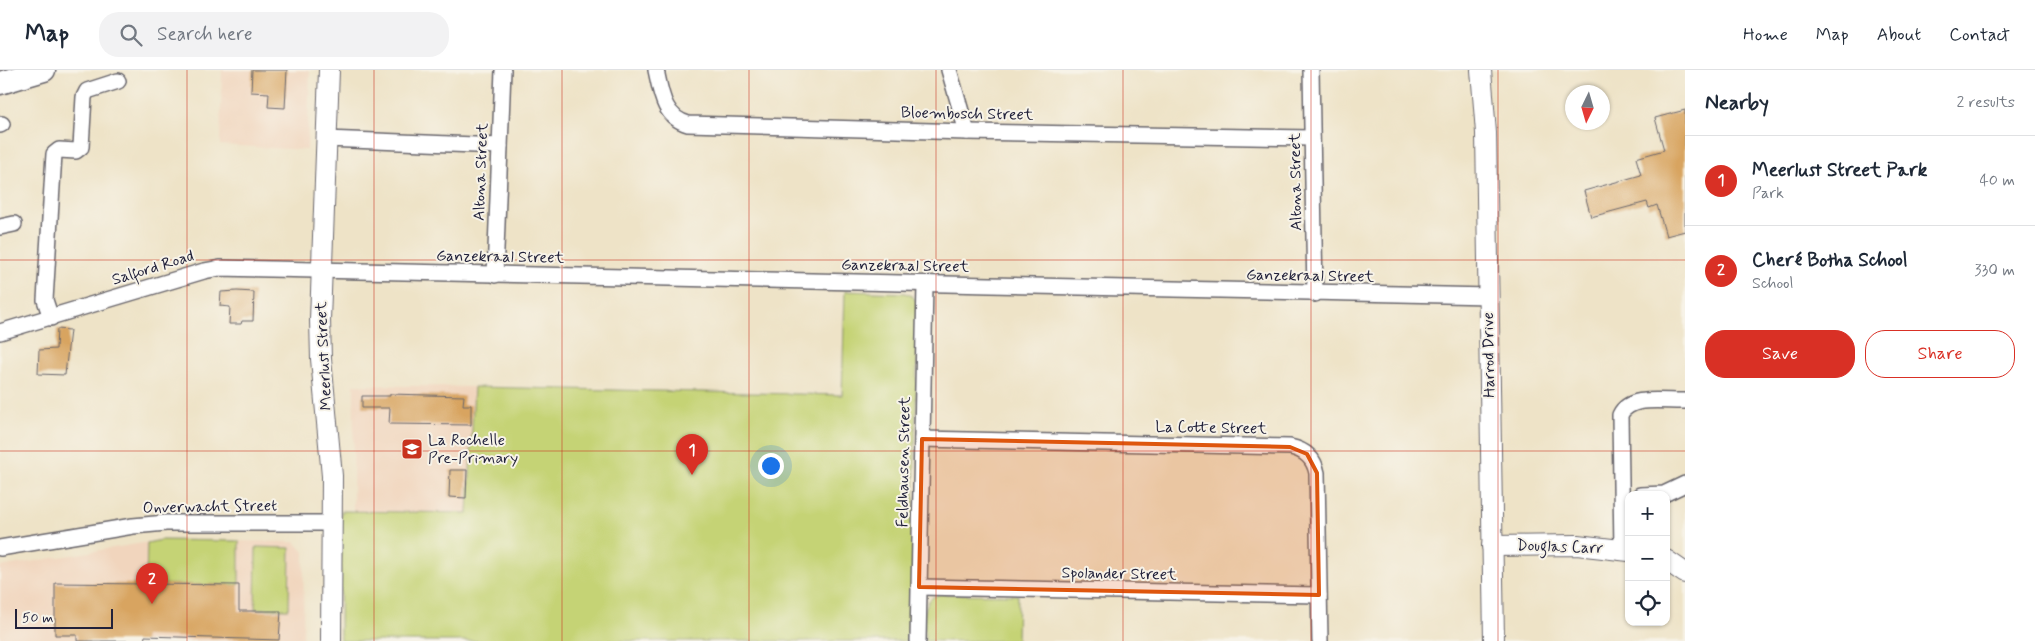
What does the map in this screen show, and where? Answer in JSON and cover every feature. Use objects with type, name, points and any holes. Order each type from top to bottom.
[{"type":"main road","points":[[0,82],[44,70]]},
{"type":"street","name":"Meerlust Street","points":[[329,70],[321,270],[321,359],[331,457],[331,641]]},
{"type":"street","name":"Altona Street","points":[[495,274],[503,70]]},
{"type":"street","name":"Bloembosch Street","points":[[656,70],[667,109],[677,119],[688,124],[967,132],[1312,138]]},
{"type":"street","points":[[949,70],[967,132]]},
{"type":"street","name":"Altona Street","points":[[1311,70],[1315,294]]},
{"type":"street","name":"Harrod Drive","points":[[1481,70],[1486,133],[1494,641]]},
{"type":"street","points":[[51,318],[45,300],[53,156],[59,150],[76,151],[81,147],[84,96],[87,90],[118,81]]},
{"type":"street","points":[[326,139],[500,146]]},
{"type":"street","name":"Salford Road","points":[[0,332],[210,269],[321,270]]},
{"type":"street","name":"Ganzekraal Street","points":[[321,270],[1315,294],[1489,296]]},
{"type":"street","name":"Feldhausen Street","points":[[918,641],[925,284]]},
{"type":"street","points":[[1625,495],[1618,420],[1622,411],[1634,402],[1685,401]]},
{"type":"street","name":"La Cotte Street","points":[[922,439],[1290,447],[1299,449],[1312,459],[1317,473],[1320,641]]},
{"type":"street","points":[[1670,491],[1685,484]]},
{"type":"street","name":"Onverwacht Street","points":[[0,548],[150,524],[224,522],[332,523]]},
{"type":"street","name":"Douglas Carr","points":[[1492,546],[1577,545],[1625,550]]},
{"type":"street","points":[[1670,563],[1685,573]]},
{"type":"street","name":"Spolander Street","points":[[919,587],[1319,596]]},
{"type":"highlighted area","points":[[922,439],[1290,447],[1307,454],[1317,473],[1319,595],[919,587]]},
{"type":"shaded area","points":[[222,70],[310,70],[307,150],[220,145]]},
{"type":"shaded area","name":"La Rochelle Pre-Primary","points":[[354,385],[474,387],[468,513],[353,511]]},
{"type":"shaded area","points":[[161,540],[295,542],[304,552],[303,641],[0,641],[0,567]]},
{"type":"green space","points":[[845,291],[905,293],[912,296],[918,303],[911,641],[340,641],[341,511],[468,513],[474,387],[842,395]]},
{"type":"green space","points":[[161,540],[239,541],[239,585],[146,584],[147,543]]},
{"type":"green space","points":[[256,547],[290,548],[289,609],[255,609]]},
{"type":"green space","points":[[941,594],[1018,595],[1017,641],[925,641],[924,620],[926,606],[934,596]]},
{"type":"building","points":[[252,70],[287,70],[285,108],[268,107],[269,93],[251,92]]},
{"type":"building","points":[[1685,110],[1685,231],[1666,236],[1657,205],[1649,208],[1647,202],[1591,217],[1584,191],[1641,175],[1636,158],[1664,150],[1655,118]]},
{"type":"building","points":[[221,292],[254,292],[253,321],[229,324],[230,307],[220,306]]},
{"type":"building","points":[[57,329],[70,330],[65,375],[38,374],[39,350],[56,349]]},
{"type":"building","points":[[390,394],[464,396],[463,405],[471,405],[471,425],[389,424],[390,408],[362,408],[362,396],[390,396]]},
{"type":"building","points":[[450,470],[467,470],[466,498],[449,497]]},
{"type":"building","points":[[55,583],[239,585],[239,611],[281,611],[279,640],[145,636],[144,641],[77,641],[77,635],[55,635]]},
{"type":"place","name":"La Rochelle Pre-Primary","points":[[412,449]]},
{"type":"place","name":"Meerlust Street Park","points":[[692,475]]},
{"type":"place","name":"Cheré Botha School","points":[[152,604]]}]
